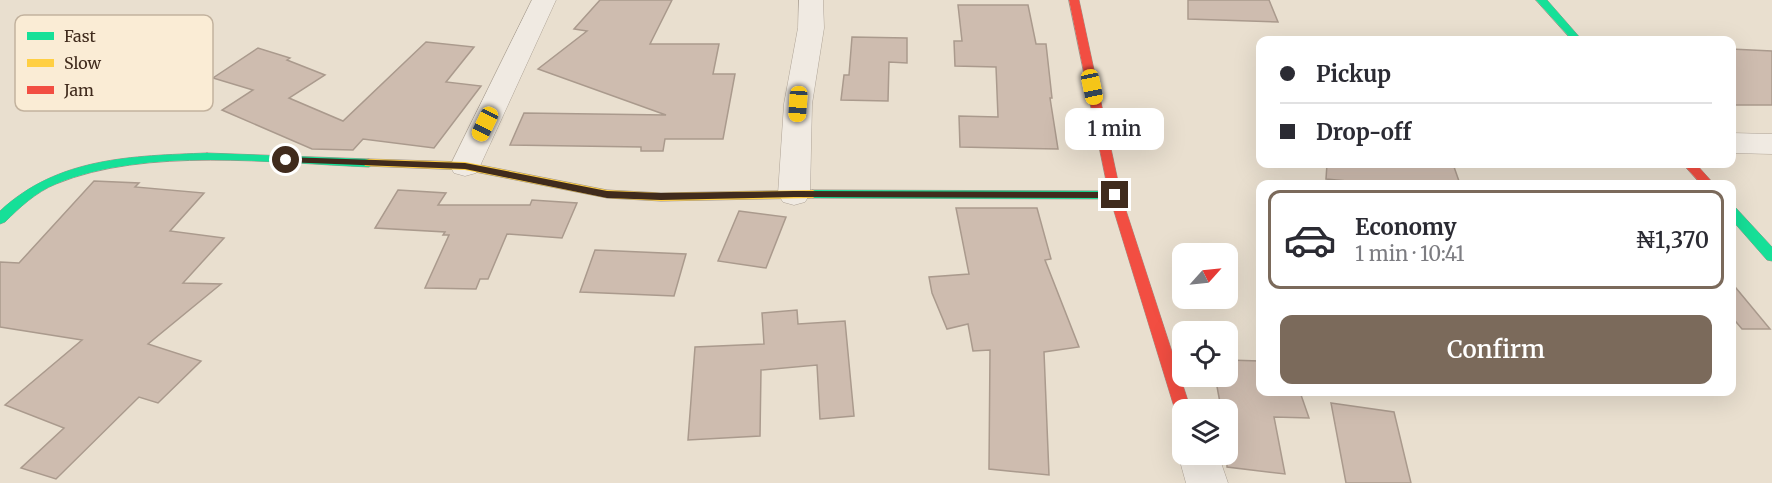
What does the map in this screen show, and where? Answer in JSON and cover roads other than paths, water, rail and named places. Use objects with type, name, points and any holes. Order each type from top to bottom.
[{"type":"street","points":[[465,166],[544,0]]},
{"type":"street","points":[[794,194],[798,104],[811,28],[811,0]]},
{"type":"street","points":[[1074,0],[1115,195],[1180,399]]},
{"type":"street","points":[[1540,0],[1573,36]]},
{"type":"street","points":[[1736,143],[1772,144]]},
{"type":"street","points":[[0,219],[13,206],[50,182],[86,169],[141,161],[219,158],[465,166],[607,194],[661,197],[794,194],[1115,195]]},
{"type":"street","points":[[1693,168],[1704,180]]},
{"type":"street","points":[[1736,216],[1772,256]]},
{"type":"street","points":[[1201,465],[1207,483]]}]
